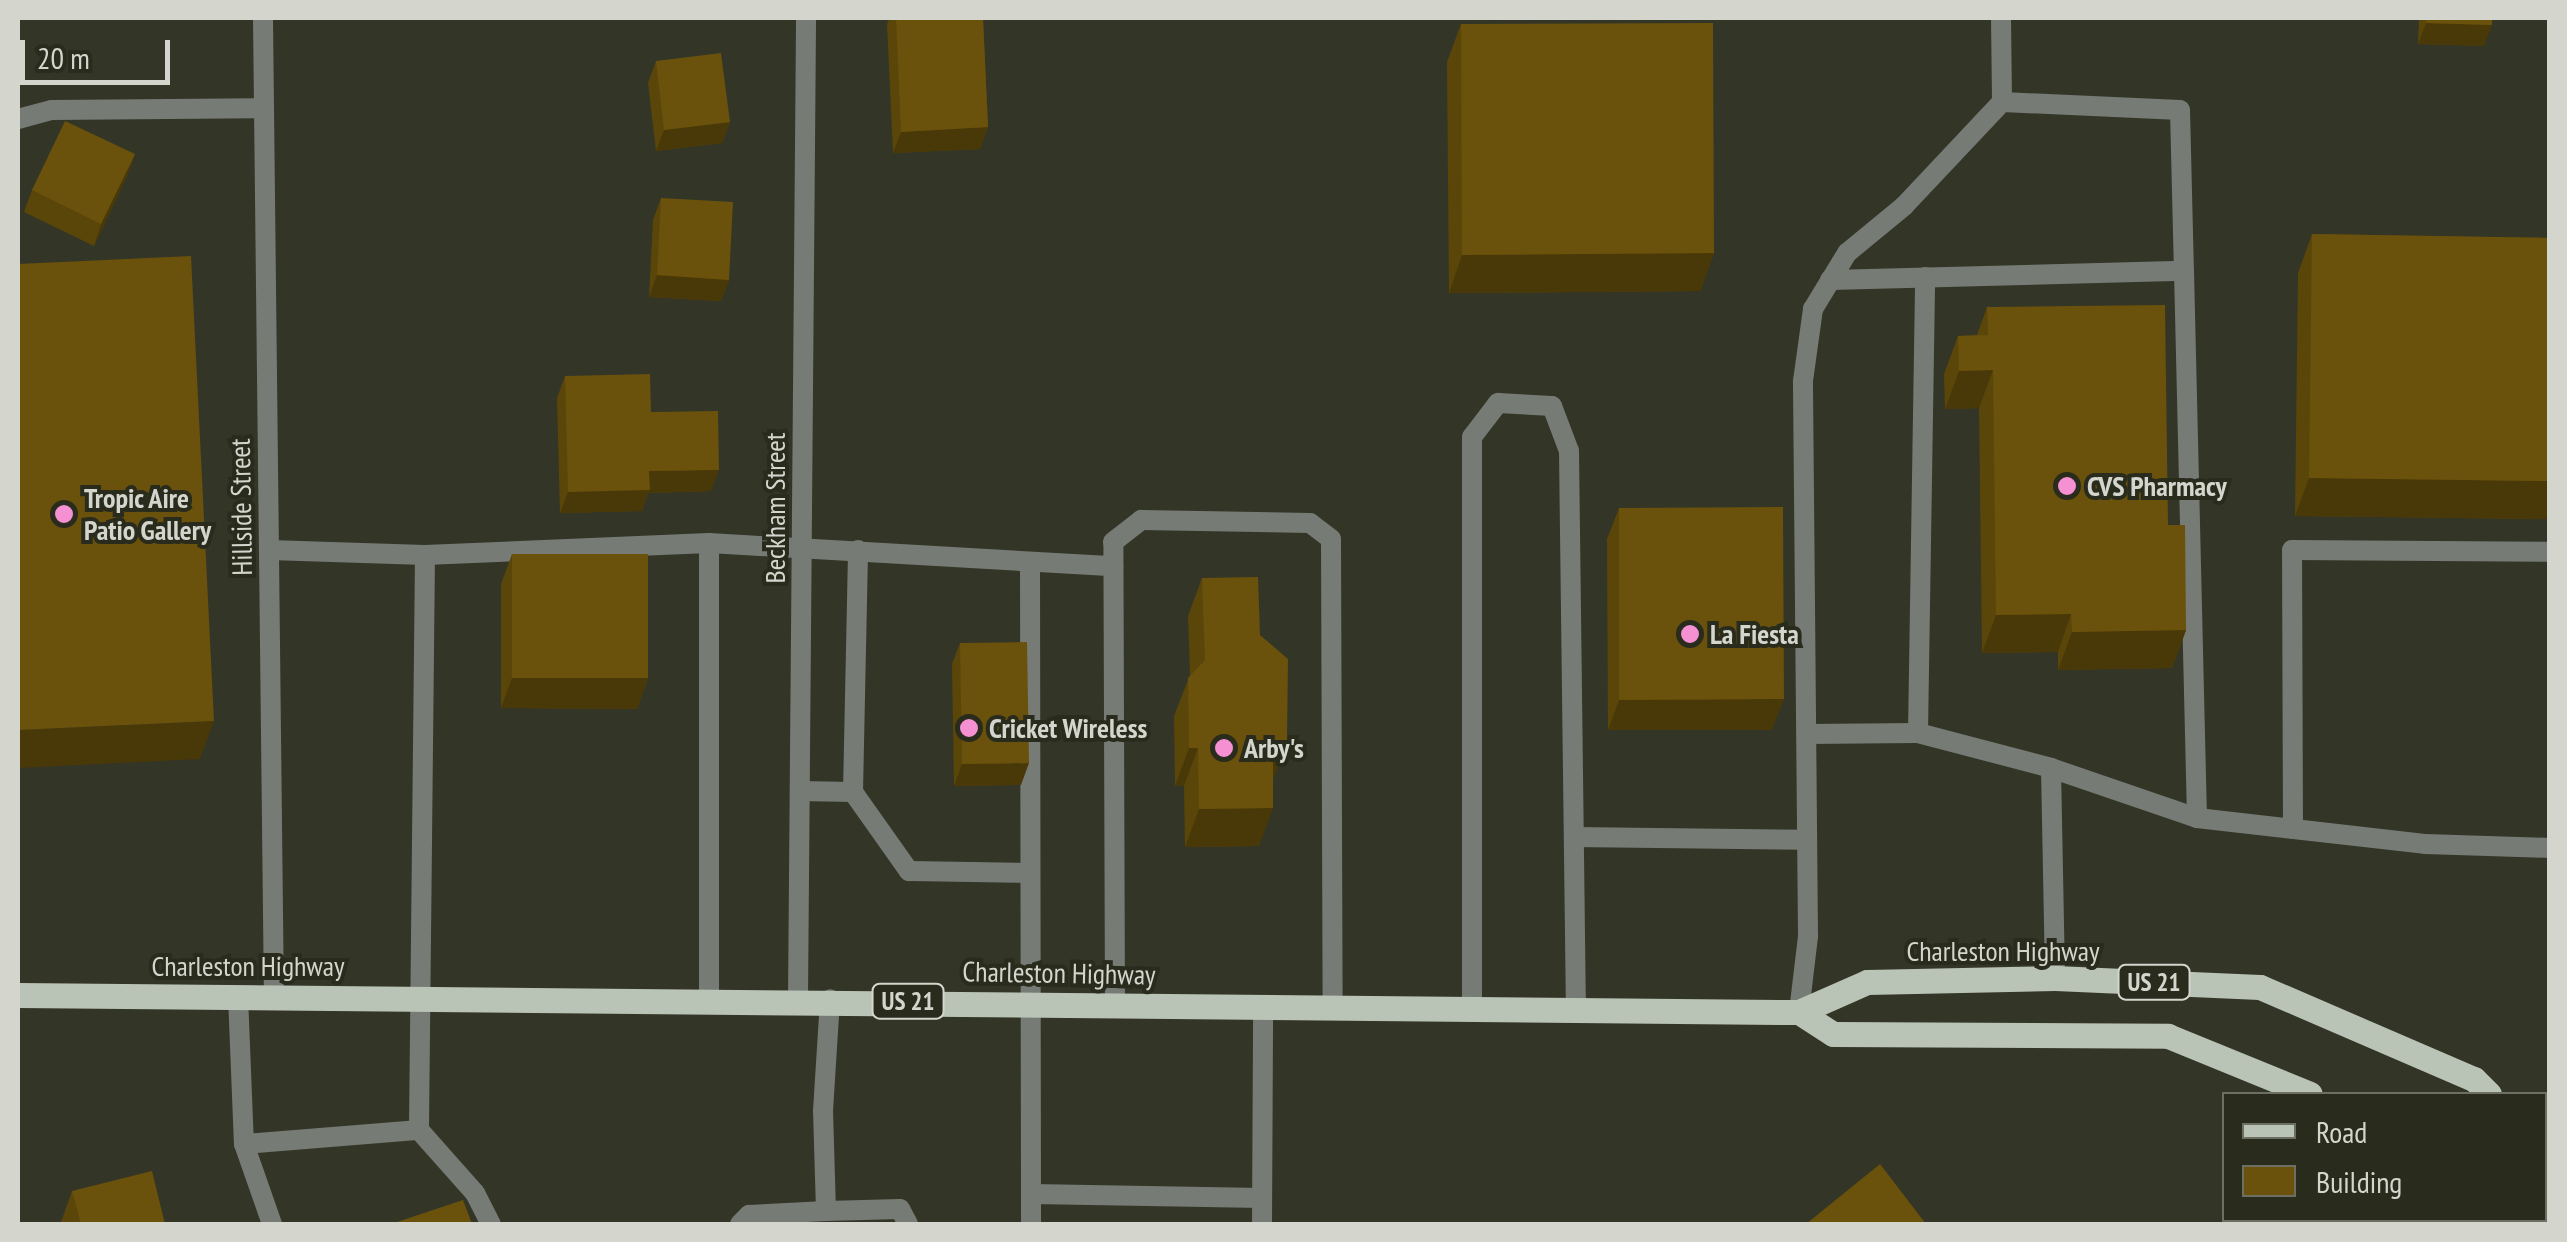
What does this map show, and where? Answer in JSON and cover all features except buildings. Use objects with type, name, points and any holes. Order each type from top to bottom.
[{"type":"main road","name":"Charleston Highway","points":[[18,994],[830,999],[1799,1012],[1867,982],[2055,978],[2260,986],[2474,1080],[2487,1092]]},
{"type":"main road","name":"Charleston Highway","points":[[1799,1012],[1833,1034],[2168,1036],[2273,1085],[2302,1092]]},
{"type":"street","name":"Hillside Street","points":[[263,18],[274,996]]},
{"type":"street","name":"Beckham Street","points":[[798,999],[806,18]]},
{"type":"street","points":[[1799,1012],[1808,936],[1802,381],[1813,308],[1847,253],[1904,206],[2002,102],[2001,18]]},
{"type":"street","points":[[2002,102],[2180,110],[2196,818]]},
{"type":"street","points":[[18,119],[52,110],[264,108]]},
{"type":"street","points":[[1830,280],[2184,271]]},
{"type":"street","points":[[1918,733],[1925,277]]},
{"type":"street","points":[[1472,1010],[1472,437],[1498,403],[1552,406],[1569,450],[1576,1012]]},
{"type":"street","points":[[1115,1005],[1114,542],[1141,520],[1310,523],[1331,539],[1336,858],[1333,1008]]},
{"type":"street","points":[[709,543],[709,998]]},
{"type":"street","points":[[269,550],[425,556],[709,543],[1113,566]]},
{"type":"street","points":[[858,550],[853,792],[908,871],[1030,872]]},
{"type":"street","points":[[2292,829],[2292,550],[2550,552]]},
{"type":"street","points":[[425,556],[419,1130],[475,1193],[491,1224]]},
{"type":"street","points":[[1030,563],[1031,1224]]},
{"type":"street","points":[[1807,734],[1918,733],[2050,768],[2196,818],[2425,844],[2550,848]]},
{"type":"street","points":[[2050,768],[2055,978]]},
{"type":"street","points":[[800,792],[853,792]]},
{"type":"street","points":[[1574,838],[1808,840]]},
{"type":"street","points":[[238,996],[244,1144],[272,1224]]},
{"type":"street","points":[[826,1211],[823,1111],[830,999]]},
{"type":"street","points":[[1262,1224],[1264,1007]]},
{"type":"street","points":[[244,1144],[419,1130]]},
{"type":"street","points":[[472,1224],[475,1193]]},
{"type":"street","points":[[1032,1194],[1262,1198]]},
{"type":"street","points":[[740,1224],[750,1215],[900,1210],[908,1224]]},
{"type":"place","name":"CVS Pharmacy","points":[[2067,486]]},
{"type":"place","name":"Tropic Aire Patio Gallery","points":[[64,514]]},
{"type":"place","name":"La Fiesta","points":[[1690,634]]},
{"type":"place","name":"Cricket Wireless","points":[[969,728]]},
{"type":"place","name":"Arby's","points":[[1224,748]]}]
